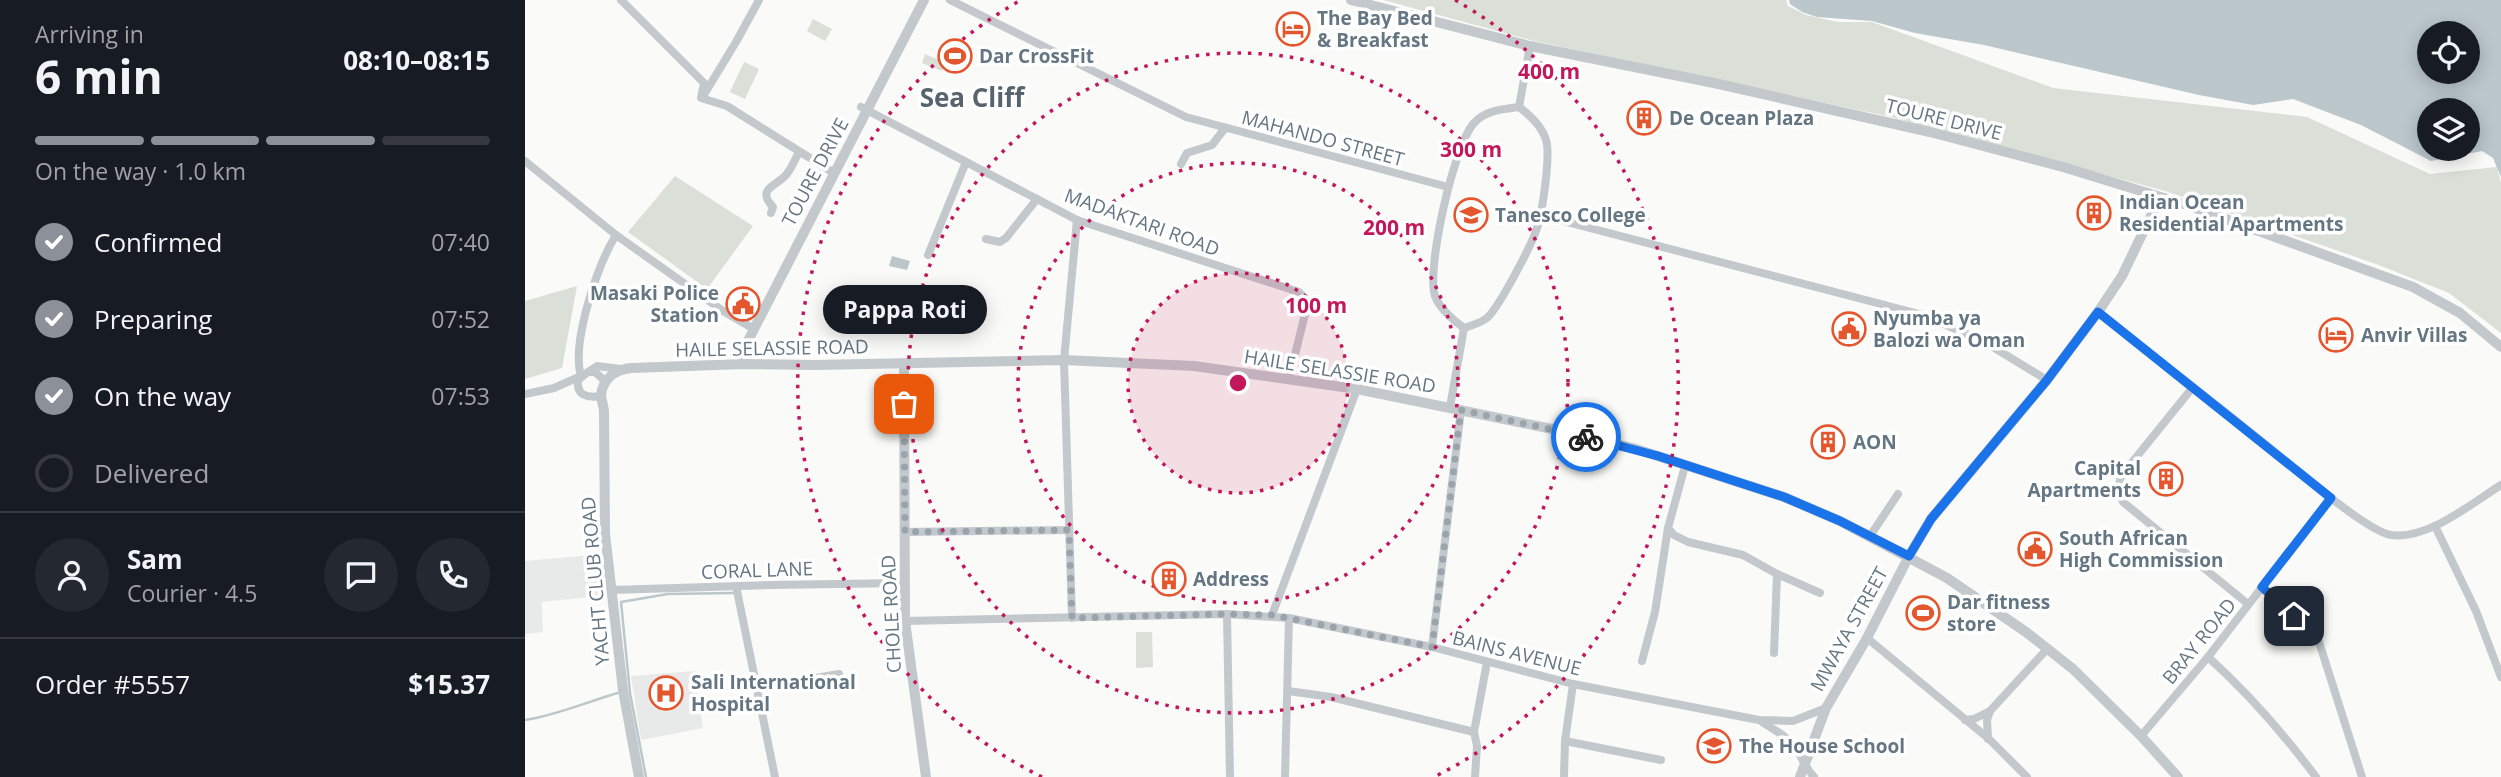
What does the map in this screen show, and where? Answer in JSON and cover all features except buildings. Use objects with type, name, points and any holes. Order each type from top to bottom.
[{"type":"street","points":[[621,0],[704,83],[701,98]]},
{"type":"street","points":[[701,98],[759,0]]},
{"type":"street","name":"TOURE DRIVE","points":[[743,364],[748,341],[864,109],[924,0]]},
{"type":"street","name":"MAHANDO STREET","points":[[950,0],[1167,109],[1225,128],[1448,187]]},
{"type":"street","name":"TOURE DRIVE","points":[[1351,0],[1530,46],[1714,83],[1930,132],[2063,167],[2277,237],[2413,288],[2461,313],[2501,347]]},
{"type":"street","points":[[1519,107],[1530,46]]},
{"type":"street","points":[[701,98],[727,106],[834,173]]},
{"type":"street","points":[[1464,328],[1444,311],[1435,295],[1434,277],[1448,187],[1467,132],[1476,121],[1488,113],[1519,107]]},
{"type":"street","points":[[1464,328],[1475,325],[1495,307],[1530,244],[1540,215],[1548,143],[1535,120],[1519,107]]},
{"type":"street","name":"MADAKTARI ROAD","points":[[864,109],[1077,220],[1303,295],[1307,306],[1289,379]]},
{"type":"street","points":[[1181,164],[1187,153],[1212,145],[1225,128]]},
{"type":"street","points":[[771,213],[773,207],[767,201],[766,195],[775,182],[786,175],[799,152]]},
{"type":"street","points":[[525,161],[616,235],[723,311],[754,329]]},
{"type":"street","points":[[928,255],[966,162]]},
{"type":"street","name":"MWAYA STREET","points":[[1800,777],[1826,708],[1931,519],[2047,380],[2098,312],[2122,276],[2159,197]]},
{"type":"street","points":[[986,239],[1000,242],[1006,239],[1037,199]]},
{"type":"street","points":[[1540,215],[1923,315],[1983,341],[2047,380]]},
{"type":"street","points":[[1072,618],[1065,360],[1077,220]]},
{"type":"street","points":[[584,374],[578,353],[593,285],[603,258],[616,235]]},
{"type":"street","points":[[2098,312],[2331,498],[2389,535],[2405,535],[2435,526],[2501,485]]},
{"type":"street","points":[[1450,407],[1464,328]]},
{"type":"street","name":"HAILE SELASSIE ROAD","points":[[621,369],[743,364],[1065,360],[1194,366],[1357,389],[1608,442],[1784,497],[1909,556],[1973,594],[2048,648],[2089,684],[2178,777]]},
{"type":"street","name":"CHOLE ROAD","points":[[904,364],[905,621],[926,777]]},
{"type":"street","points":[[525,394],[554,388],[597,366],[621,369]]},
{"type":"street","points":[[604,412],[597,401],[587,397],[577,385],[584,374],[595,372],[605,381],[621,369]]},
{"type":"street","name":"YACHT CLUB ROAD","points":[[605,381],[601,396],[604,412],[605,534],[623,690],[639,777]]},
{"type":"street","points":[[2193,387],[2122,476],[2118,490],[2123,502],[2248,604]]},
{"type":"street","points":[[554,388],[579,390]]},
{"type":"street","points":[[1272,615],[1357,389]]},
{"type":"street","points":[[587,397],[601,396]]},
{"type":"street","points":[[1432,647],[1461,410]]},
{"type":"street","points":[[1642,661],[1655,612],[1668,528],[1685,466]]},
{"type":"street","points":[[1870,536],[1898,494]]},
{"type":"street","name":"BRAY ROAD","points":[[2141,736],[2208,656],[2331,498]]},
{"type":"street","points":[[2435,526],[2476,611],[2501,677]]},
{"type":"street","points":[[1668,528],[1674,535],[1688,542],[1743,555],[1820,593]]},
{"type":"street","points":[[905,532],[1069,530]]},
{"type":"street","points":[[1774,653],[1777,574]]},
{"type":"street","name":"CORAL LANE","points":[[611,590],[904,583]]},
{"type":"street","points":[[736,586],[775,777]]},
{"type":"street","points":[[2262,587],[2319,642],[2362,777]]},
{"type":"street","points":[[1227,614],[1230,777]]},
{"type":"street","name":"BAINS AVENUE","points":[[905,621],[1272,615],[1432,647],[1573,684],[1759,720],[1793,721],[1826,708]]},
{"type":"street","points":[[1286,777],[1289,618]]},
{"type":"street","points":[[1867,638],[1989,739],[2027,777]]},
{"type":"street","points":[[1965,720],[1974,719],[1990,711],[2048,648]]},
{"type":"street","points":[[2208,656],[2263,712],[2316,777]]},
{"type":"street","points":[[1475,777],[1477,746],[1474,732],[1487,662]]},
{"type":"street","points":[[758,688],[839,674]]},
{"type":"street","points":[[1564,777],[1565,741],[1573,684]]},
{"type":"street","points":[[1288,691],[1331,697],[1474,732]]},
{"type":"street","points":[[1989,739],[1987,720],[1990,711]]},
{"type":"street","points":[[1759,720],[1788,740],[1803,766],[1815,777]]},
{"type":"street","points":[[1565,741],[1661,760]]},
{"type":"shaded area","points":[[1383,0],[1786,0],[1788,6],[1806,15],[1838,22],[1872,22],[2053,88],[2307,117],[2430,174],[2497,167],[2501,183],[2501,333],[2449,293],[2376,264],[2165,191],[1891,117],[1534,41]]},
{"type":"shaded area","points":[[1789,0],[2501,0],[2501,177],[2493,158],[2480,151],[2480,98],[2417,98],[2417,154],[2361,125],[2293,99],[2253,105],[1984,45],[1915,33],[1872,21],[1817,17],[1790,4]]},
{"type":"shaded area","points":[[813,19],[832,29],[825,41],[807,31]]},
{"type":"shaded area","points":[[925,54],[946,63],[942,71],[922,63]]},
{"type":"shaded area","points":[[744,62],[759,69],[745,99],[730,92]]},
{"type":"shaded area","points":[[675,176],[753,226],[707,289],[628,232]]},
{"type":"shaded area","points":[[892,256],[910,261],[907,270],[889,266]]},
{"type":"shaded area","points":[[577,286],[562,368],[525,379],[525,301]]},
{"type":"shaded area","points":[[604,554],[608,595],[542,602],[543,632],[525,634],[525,561]]},
{"type":"shaded area","points":[[1136,632],[1152,632],[1153,667],[1136,668]]},
{"type":"shaded area","name":"Sali International Hospital","points":[[695,671],[703,728],[641,740],[631,676]]},
{"type":"waterway","points":[[646,777],[630,693],[621,602],[668,594],[734,593]]},
{"type":"waterway","points":[[525,720],[621,692]]},
{"type":"way so far","points":[[904,404],[905,532],[1069,530],[1072,618],[1272,615],[1432,647],[1461,410],[1586,437]]},
{"type":"place","name":"The Bay Bed & Breakfast","points":[[1293,29]]},
{"type":"place","name":"Dar CrossFit","points":[[955,56]]},
{"type":"place","name":"De Ocean Plaza","points":[[1644,118]]},
{"type":"place","name":"Indian Ocean Residential Apartments","points":[[2094,213]]},
{"type":"place","name":"Tanesco College","points":[[1471,215]]},
{"type":"place","name":"Masaki Police Station","points":[[743,304]]},
{"type":"place","name":"Nyumba ya Balozi wa Oman","points":[[1849,329]]},
{"type":"place","name":"Anvir Villas","points":[[2336,335]]},
{"type":"place","name":"Pappa Roti","points":[[904,404]]},
{"type":"place","name":"AON","points":[[1828,442]]},
{"type":"place","name":"Capital Apartments","points":[[2166,479]]},
{"type":"place","name":"South African High Commission","points":[[2035,549]]},
{"type":"place","name":"Address","points":[[1169,579]]},
{"type":"place","name":"Dar fitness store","points":[[1923,613]]},
{"type":"place","name":"Sali International Hospital","points":[[666,693]]},
{"type":"place","name":"The House School","points":[[1714,746]]},
{"type":"district","name":"Sea Cliff","points":[[972,98]]},
{"type":"route","points":[[1586,437],[1633,448],[1784,497],[1840,521],[1909,556],[1931,519],[2047,380],[2098,312],[2331,498],[2262,587],[2294,616]]}]
